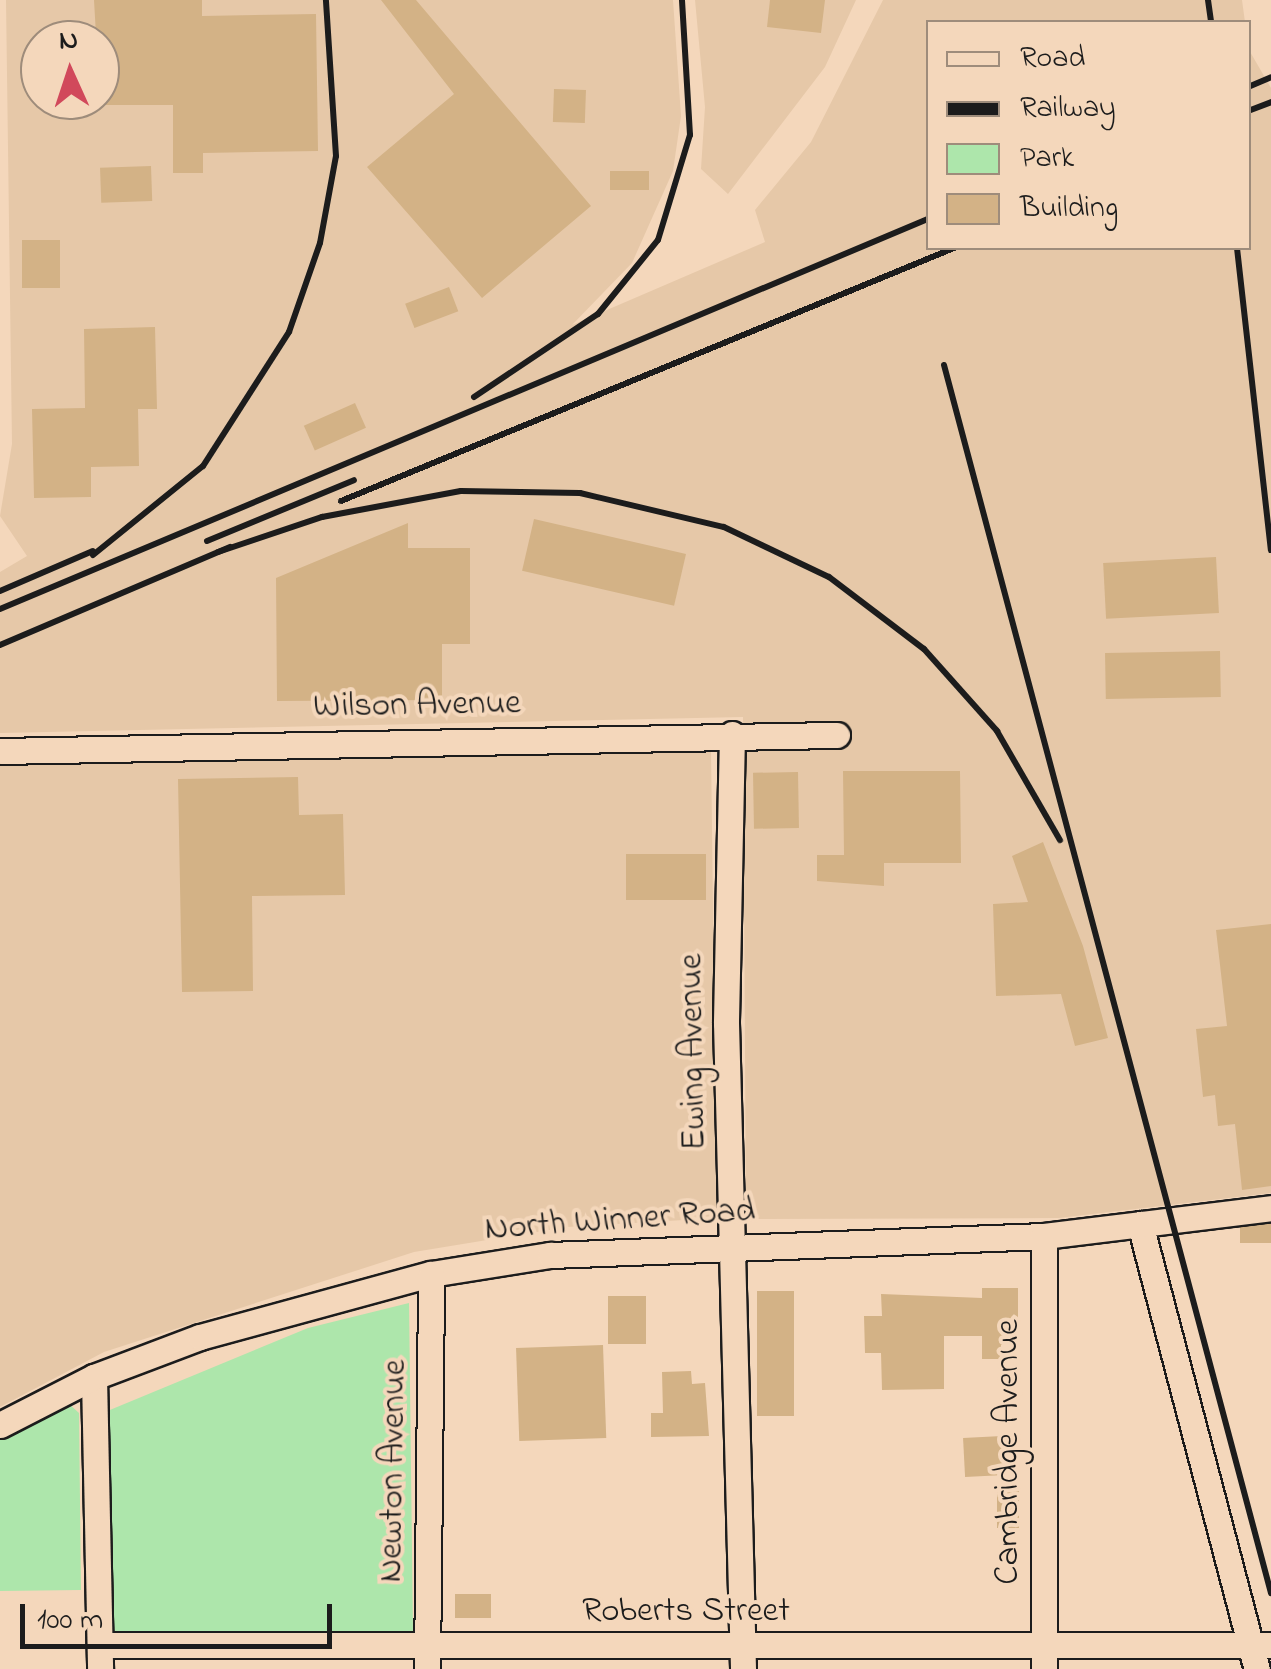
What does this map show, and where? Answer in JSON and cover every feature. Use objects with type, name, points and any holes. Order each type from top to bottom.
[{"type":"street","name":"Wilson Avenue","points":[[0,751],[732,734],[837,735]]},
{"type":"street","name":"Ewing Avenue","points":[[732,734],[726,1022],[743,1658]]},
{"type":"street","name":"North Winner Road","points":[[0,1425],[94,1377],[200,1337],[431,1274],[550,1255],[1044,1236],[1271,1208]]},
{"type":"street","points":[[1140,1224],[1260,1654]]},
{"type":"street","name":"Cambridge Avenue","points":[[1044,1236],[1044,1659]]},
{"type":"street","name":"Newton Avenue","points":[[427,1658],[431,1274]]},
{"type":"street","points":[[94,1377],[100,1657]]},
{"type":"street","name":"Roberts Street","points":[[100,1657],[1044,1659],[1260,1654]]},
{"type":"shaded area","points":[[6,0],[673,0],[681,116],[673,171],[632,263],[572,325],[765,242],[755,210],[811,142],[883,0],[1242,0],[1245,20],[926,20],[926,250],[1251,250],[1251,53],[1271,88],[1271,1193],[1059,1218],[746,1219],[743,717],[0,733],[0,572],[27,556],[0,516],[12,444]]},
{"type":"shaded area","points":[[695,0],[856,0],[825,67],[728,194],[701,169],[705,107]]},
{"type":"shaded area","points":[[711,750],[717,1218],[567,1227],[414,1252],[104,1352],[0,1407],[0,760]]},
{"type":"green space","points":[[409,1303],[413,1633],[109,1634],[105,1412],[308,1328]]},
{"type":"green space","points":[[68,1403],[79,1413],[81,1590],[0,1591],[0,1440]]},
{"type":"building","points":[[94,0],[202,0],[202,16],[316,14],[318,151],[203,153],[203,173],[173,173],[173,105],[120,105],[120,20],[95,20]]},
{"type":"building","points":[[381,0],[416,0],[591,206],[482,298],[367,167],[454,94]]},
{"type":"building","points":[[770,0],[825,0],[821,33],[767,27]]},
{"type":"building","points":[[554,89],[586,90],[585,123],[553,122]]},
{"type":"building","points":[[151,166],[152,201],[101,203],[100,168]]},
{"type":"building","points":[[610,171],[649,171],[649,190],[610,190]]},
{"type":"building","points":[[22,240],[60,240],[60,288],[22,288]]},
{"type":"building","points":[[449,287],[458,311],[414,328],[405,304]]},
{"type":"building","points":[[155,327],[157,409],[138,409],[139,466],[91,467],[91,497],[34,498],[32,409],[85,408],[84,329]]},
{"type":"building","points":[[355,403],[366,428],[315,450],[304,426]]},
{"type":"building","points":[[534,519],[686,554],[674,606],[522,571]]},
{"type":"building","points":[[408,523],[408,548],[470,548],[470,644],[442,644],[442,700],[277,701],[276,578]]},
{"type":"building","points":[[1216,557],[1219,613],[1106,619],[1103,563]]},
{"type":"building","points":[[1220,651],[1221,697],[1106,699],[1105,653]]},
{"type":"building","points":[[843,771],[960,771],[961,863],[884,863],[884,886],[817,881],[817,855],[844,855]]},
{"type":"building","points":[[798,772],[799,828],[754,829],[753,773]]},
{"type":"building","points":[[298,777],[299,815],[343,814],[345,895],[252,896],[253,991],[182,992],[178,779]]},
{"type":"building","points":[[1043,842],[1083,946],[1108,1038],[1075,1046],[1061,994],[996,996],[993,904],[1028,902],[1012,856]]},
{"type":"building","points":[[626,854],[706,854],[706,900],[626,900]]},
{"type":"building","points":[[1271,924],[1271,1186],[1242,1190],[1235,1124],[1218,1126],[1215,1095],[1203,1097],[1196,1029],[1227,1026],[1216,930]]},
{"type":"building","points":[[1240,1224],[1271,1224],[1271,1243],[1240,1243]]},
{"type":"building","points":[[982,1288],[1018,1288],[1018,1345],[1001,1345],[1001,1359],[982,1359],[982,1336],[944,1336],[944,1389],[882,1390],[881,1353],[865,1353],[864,1316],[882,1316],[881,1294],[982,1298]]},
{"type":"building","points":[[757,1291],[794,1291],[794,1416],[757,1416]]},
{"type":"building","points":[[608,1296],[646,1296],[646,1344],[608,1344]]},
{"type":"building","points":[[603,1345],[606,1438],[519,1441],[516,1348]]},
{"type":"building","points":[[691,1371],[692,1384],[705,1383],[709,1436],[651,1437],[651,1413],[663,1413],[662,1372]]},
{"type":"building","points":[[1002,1436],[1004,1475],[965,1477],[963,1438]]},
{"type":"building","points":[[997,1491],[1019,1491],[1019,1528],[997,1528]]},
{"type":"building","points":[[455,1594],[491,1594],[491,1618],[455,1618]]},
{"type":"railway","points":[[93,555],[203,466],[289,332],[320,243],[336,156],[326,0]]},
{"type":"railway","points":[[474,397],[598,314],[658,240],[690,135],[682,0]]},
{"type":"railway","points":[[1208,0],[1211,20]]},
{"type":"railway","points":[[1251,86],[1271,77]]},
{"type":"railway","points":[[1251,110],[1271,102]]},
{"type":"railway","points":[[0,609],[926,220]]},
{"type":"railway","points":[[341,501],[949,250]]},
{"type":"railway","points":[[1237,250],[1271,550]]},
{"type":"railway","points":[[944,365],[1271,1593]]},
{"type":"railway","points":[[207,541],[354,480]]},
{"type":"railway","points":[[218,552],[322,517],[461,491],[580,493],[724,527],[829,577],[924,649],[997,731],[1060,840]]},
{"type":"railway","points":[[0,645],[230,547]]},
{"type":"railway","points":[[0,591],[93,551]]}]
